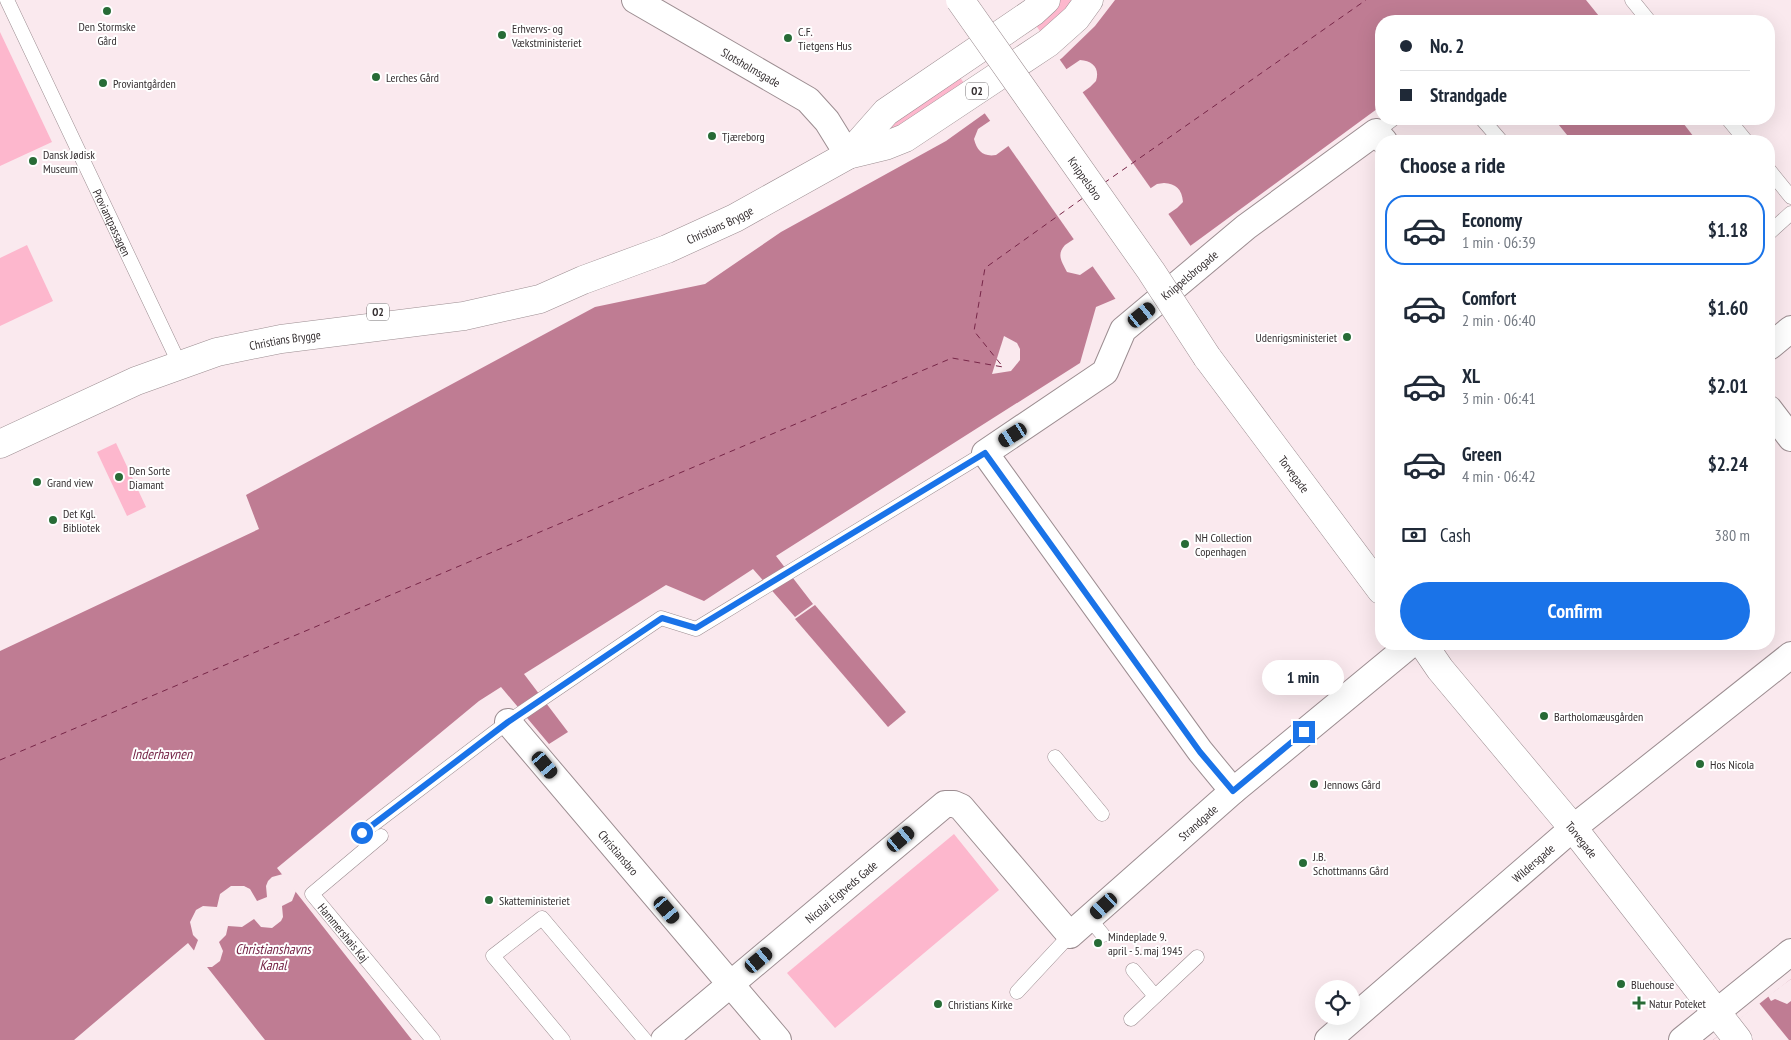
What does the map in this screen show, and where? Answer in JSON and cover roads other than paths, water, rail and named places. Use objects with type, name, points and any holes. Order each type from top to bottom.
[{"type":"main road","name":"Knippelsbro","points":[[960,0],[1151,271],[1207,357]]},
{"type":"main road","name":"Christians Brygge","points":[[848,155],[886,112],[1033,12],[1046,0]]},
{"type":"main road","name":"Christians Brygge","points":[[0,444],[136,381],[211,339],[270,327],[478,298],[553,283],[583,280],[667,249],[735,218],[848,155],[904,138],[950,110],[1048,43],[1076,18],[1090,0]]},
{"type":"main road","name":"Torvegade","points":[[1207,357],[1375,582]]},
{"type":"main road","name":"Christians Brygge","points":[[0,429],[135,367],[176,358]]},
{"type":"main road","name":"Torvegade","points":[[1427,650],[1440,669],[1573,828],[1726,1024]]},
{"type":"street","name":"Slotsholmsgade","points":[[635,0],[808,100],[827,121],[848,155]]},
{"type":"street","name":"Knippelsbrogade","points":[[985,453],[1105,372],[1123,330],[1246,227],[1375,137]]},
{"type":"street","points":[[1775,342],[1791,329]]},
{"type":"street","points":[[1775,418],[1791,438]]},
{"type":"street","points":[[985,453],[1200,752],[1233,791]]},
{"type":"street","name":"Strandgade","points":[[1087,929],[1233,791],[1404,650]]},
{"type":"street","name":"Wildersgade","points":[[1328,1040],[1573,828],[1791,655]]},
{"type":"street","name":"Christiansbro","points":[[513,718],[778,1040]]},
{"type":"street","name":"Nicolai Eigtveds Gade","points":[[664,1040],[945,804],[954,804],[961,807],[1087,929]]},
{"type":"street","points":[[1682,1040],[1726,1024],[1791,952]]},
{"type":"lane","name":"Proviantpassagen","points":[[7,0],[176,358]]},
{"type":"lane","points":[[1632,0],[1644,15]]},
{"type":"lane","points":[[1487,125],[1496,135]]},
{"type":"lane","points":[[1733,125],[1741,135]]},
{"type":"lane","points":[[1775,177],[1791,197]]},
{"type":"lane","points":[[1775,227],[1791,214]]},
{"type":"lane","name":"Knippelsbrogade","points":[[362,833],[513,718],[662,618],[696,628],[985,453]]},
{"type":"lane","points":[[1055,756],[1102,814]]},
{"type":"lane","name":"Hammershøis Kaj","points":[[381,836],[312,894],[433,1040]]},
{"type":"lane","points":[[563,1040],[493,956],[542,918],[645,1040]]},
{"type":"lane","name":"Strandgade","points":[[1017,992],[1087,929]]},
{"type":"lane","points":[[1132,1018],[1197,957]]},
{"type":"lane","points":[[1133,970],[1155,996]]},
{"type":"water","name":"Inderhavnen","points":[[1115,0],[1586,0],[1598,15],[1375,15],[1375,110],[1122,296],[1096,307],[1080,363],[776,556],[813,604],[795,617],[753,569],[704,601],[666,585],[524,674],[568,732],[549,744],[501,687],[479,701],[277,868],[412,1040],[265,1040],[188,943],[74,1040],[0,1040],[0,651],[259,529],[246,495],[595,307],[705,284],[781,232],[946,141],[1062,58],[1095,26]],"holes":[[[1080,60],[1089,62],[1097,72],[1096,81],[1090,87],[996,155],[987,155],[979,150],[974,139],[978,129]],[[1157,184],[1172,185],[1178,188],[1182,197],[1183,202],[1177,208],[1080,275],[1067,272],[1060,255],[1065,245]]]},
{"type":"water","points":[[1559,125],[1685,125],[1692,135],[1567,135]]},
{"type":"water","points":[[815,605],[906,712],[888,727],[795,619]]},
{"type":"water","points":[[1791,979],[1791,1040],[1713,1040]]},
{"type":"place","name":"Den Stormske Gård","points":[[107,11]]},
{"type":"place","name":"Erhvervs- og Vækstministeriet","points":[[502,35]]},
{"type":"place","name":"C.F. Tietgens Hus","points":[[788,38]]},
{"type":"place","name":"Lerches Gård","points":[[376,77]]},
{"type":"place","name":"Proviantgården","points":[[103,83]]},
{"type":"place","name":"Tjæreborg","points":[[712,136]]},
{"type":"place","name":"Dansk Jødisk Museum","points":[[33,161]]},
{"type":"place","name":"Udenrigsministeriet","points":[[1347,337]]},
{"type":"place","name":"Den Sorte Diamant","points":[[119,477]]},
{"type":"place","name":"Grand view","points":[[37,482]]},
{"type":"place","name":"Det Kgl. Bibliotek","points":[[53,520]]},
{"type":"place","name":"NH Collection Copenhagen","points":[[1185,544]]},
{"type":"place","name":"Bartholomæusgården","points":[[1544,716]]},
{"type":"place","name":"Hos Nicola","points":[[1700,764]]},
{"type":"place","name":"Jennows Gård","points":[[1314,784]]},
{"type":"place","name":"J.B. Schottmanns Gård","points":[[1303,863]]},
{"type":"place","name":"Skatteministeriet","points":[[489,900]]},
{"type":"place","name":"Mindeplade 9. april - 5. maj 1945","points":[[1098,943]]},
{"type":"place","name":"Bluehouse","points":[[1621,984]]},
{"type":"place","name":"Natur Poteket","points":[[1639,1003]]},
{"type":"place","name":"Christians Kirke","points":[[938,1004]]},
{"type":"water label","name":"Christianshavns Kanal","points":[[273,958]]}]
